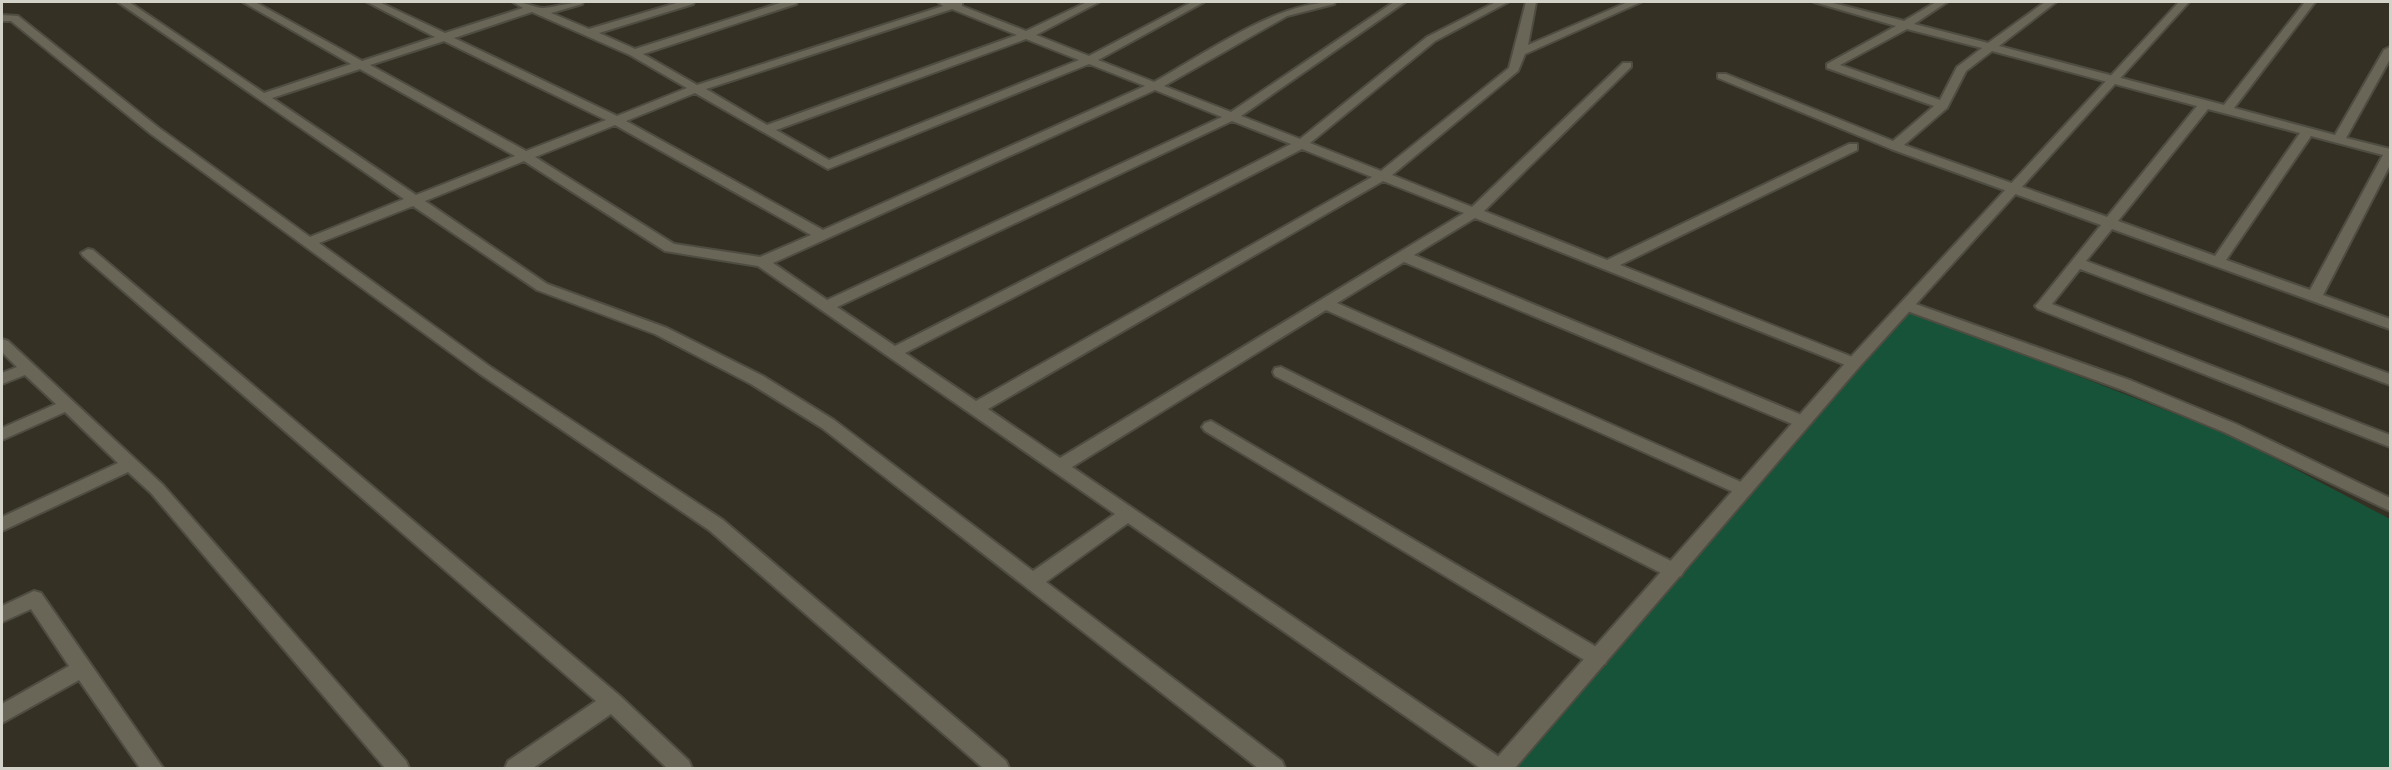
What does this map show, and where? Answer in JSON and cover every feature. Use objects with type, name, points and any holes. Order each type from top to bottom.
[{"type":"street","points":[[123,2],[542,286],[661,331],[757,380],[808,411],[838,431],[1274,768]]},
{"type":"street","points":[[248,2],[525,156],[670,248],[762,262],[1497,768]]},
{"type":"street","points":[[372,2],[616,120],[822,235]]},
{"type":"street","points":[[518,2],[634,53],[828,165],[1089,60],[1199,2]]},
{"type":"street","points":[[263,97],[445,37],[538,10],[578,2]]},
{"type":"street","points":[[589,33],[690,2]]},
{"type":"street","points":[[634,53],[792,2]]},
{"type":"street","points":[[765,129],[1027,35],[1094,2]]},
{"type":"street","points":[[1297,2],[1314,7]]},
{"type":"street","points":[[762,262],[1155,86],[1283,14],[1330,2]]},
{"type":"street","points":[[826,306],[1233,116],[1400,2]]},
{"type":"street","points":[[893,352],[1301,144],[1431,39],[1503,2]]},
{"type":"street","points":[[975,409],[1383,176],[1514,69],[1531,2]]},
{"type":"street","points":[[1520,52],[1636,2]]},
{"type":"street","points":[[1821,2],[2391,153],[2314,297]]},
{"type":"street","points":[[1942,2],[1831,66],[1943,105]]},
{"type":"street","points":[[1895,146],[1943,105],[1960,69],[2051,2]]},
{"type":"street","points":[[1502,768],[1854,363],[2184,2]]},
{"type":"street","points":[[2227,109],[2310,2]]},
{"type":"street","points":[[309,242],[694,89],[953,3],[1089,60],[1854,363]]},
{"type":"street","points":[[2,18],[14,18],[155,131],[486,371],[716,525],[998,768]]},
{"type":"street","points":[[2339,139],[2391,50]]},
{"type":"street","points":[[1059,466],[1475,212],[1627,65]]},
{"type":"street","points":[[1722,76],[2011,190],[2391,324]]},
{"type":"street","points":[[2206,104],[2043,306],[2391,441]]},
{"type":"street","points":[[2217,263],[2308,131]]},
{"type":"street","points":[[1608,265],[1854,147]]},
{"type":"street","points":[[88,253],[612,702],[681,768]]},
{"type":"street","points":[[1403,256],[1803,422]]},
{"type":"street","points":[[2077,263],[2391,380]]},
{"type":"street","points":[[1325,304],[1744,490]]},
{"type":"street","points":[[1907,306],[2126,385],[2229,428],[2391,505]]},
{"type":"street","points":[[2,344],[157,489],[398,768]]},
{"type":"street","points":[[2,379],[27,368]]},
{"type":"street","points":[[1281,372],[1674,571]]},
{"type":"street","points":[[2,435],[67,405]]},
{"type":"street","points":[[1211,428],[1598,658]]},
{"type":"street","points":[[2,525],[130,464]]},
{"type":"street","points":[[1032,582],[1128,514]]},
{"type":"street","points":[[2,615],[34,598],[83,669],[144,766]]},
{"type":"street","points":[[2,714],[83,669]]},
{"type":"street","points":[[516,768],[612,702]]},
{"type":"green space","points":[[1904,308],[2232,436],[2390,519],[2390,768],[1502,768]]}]
